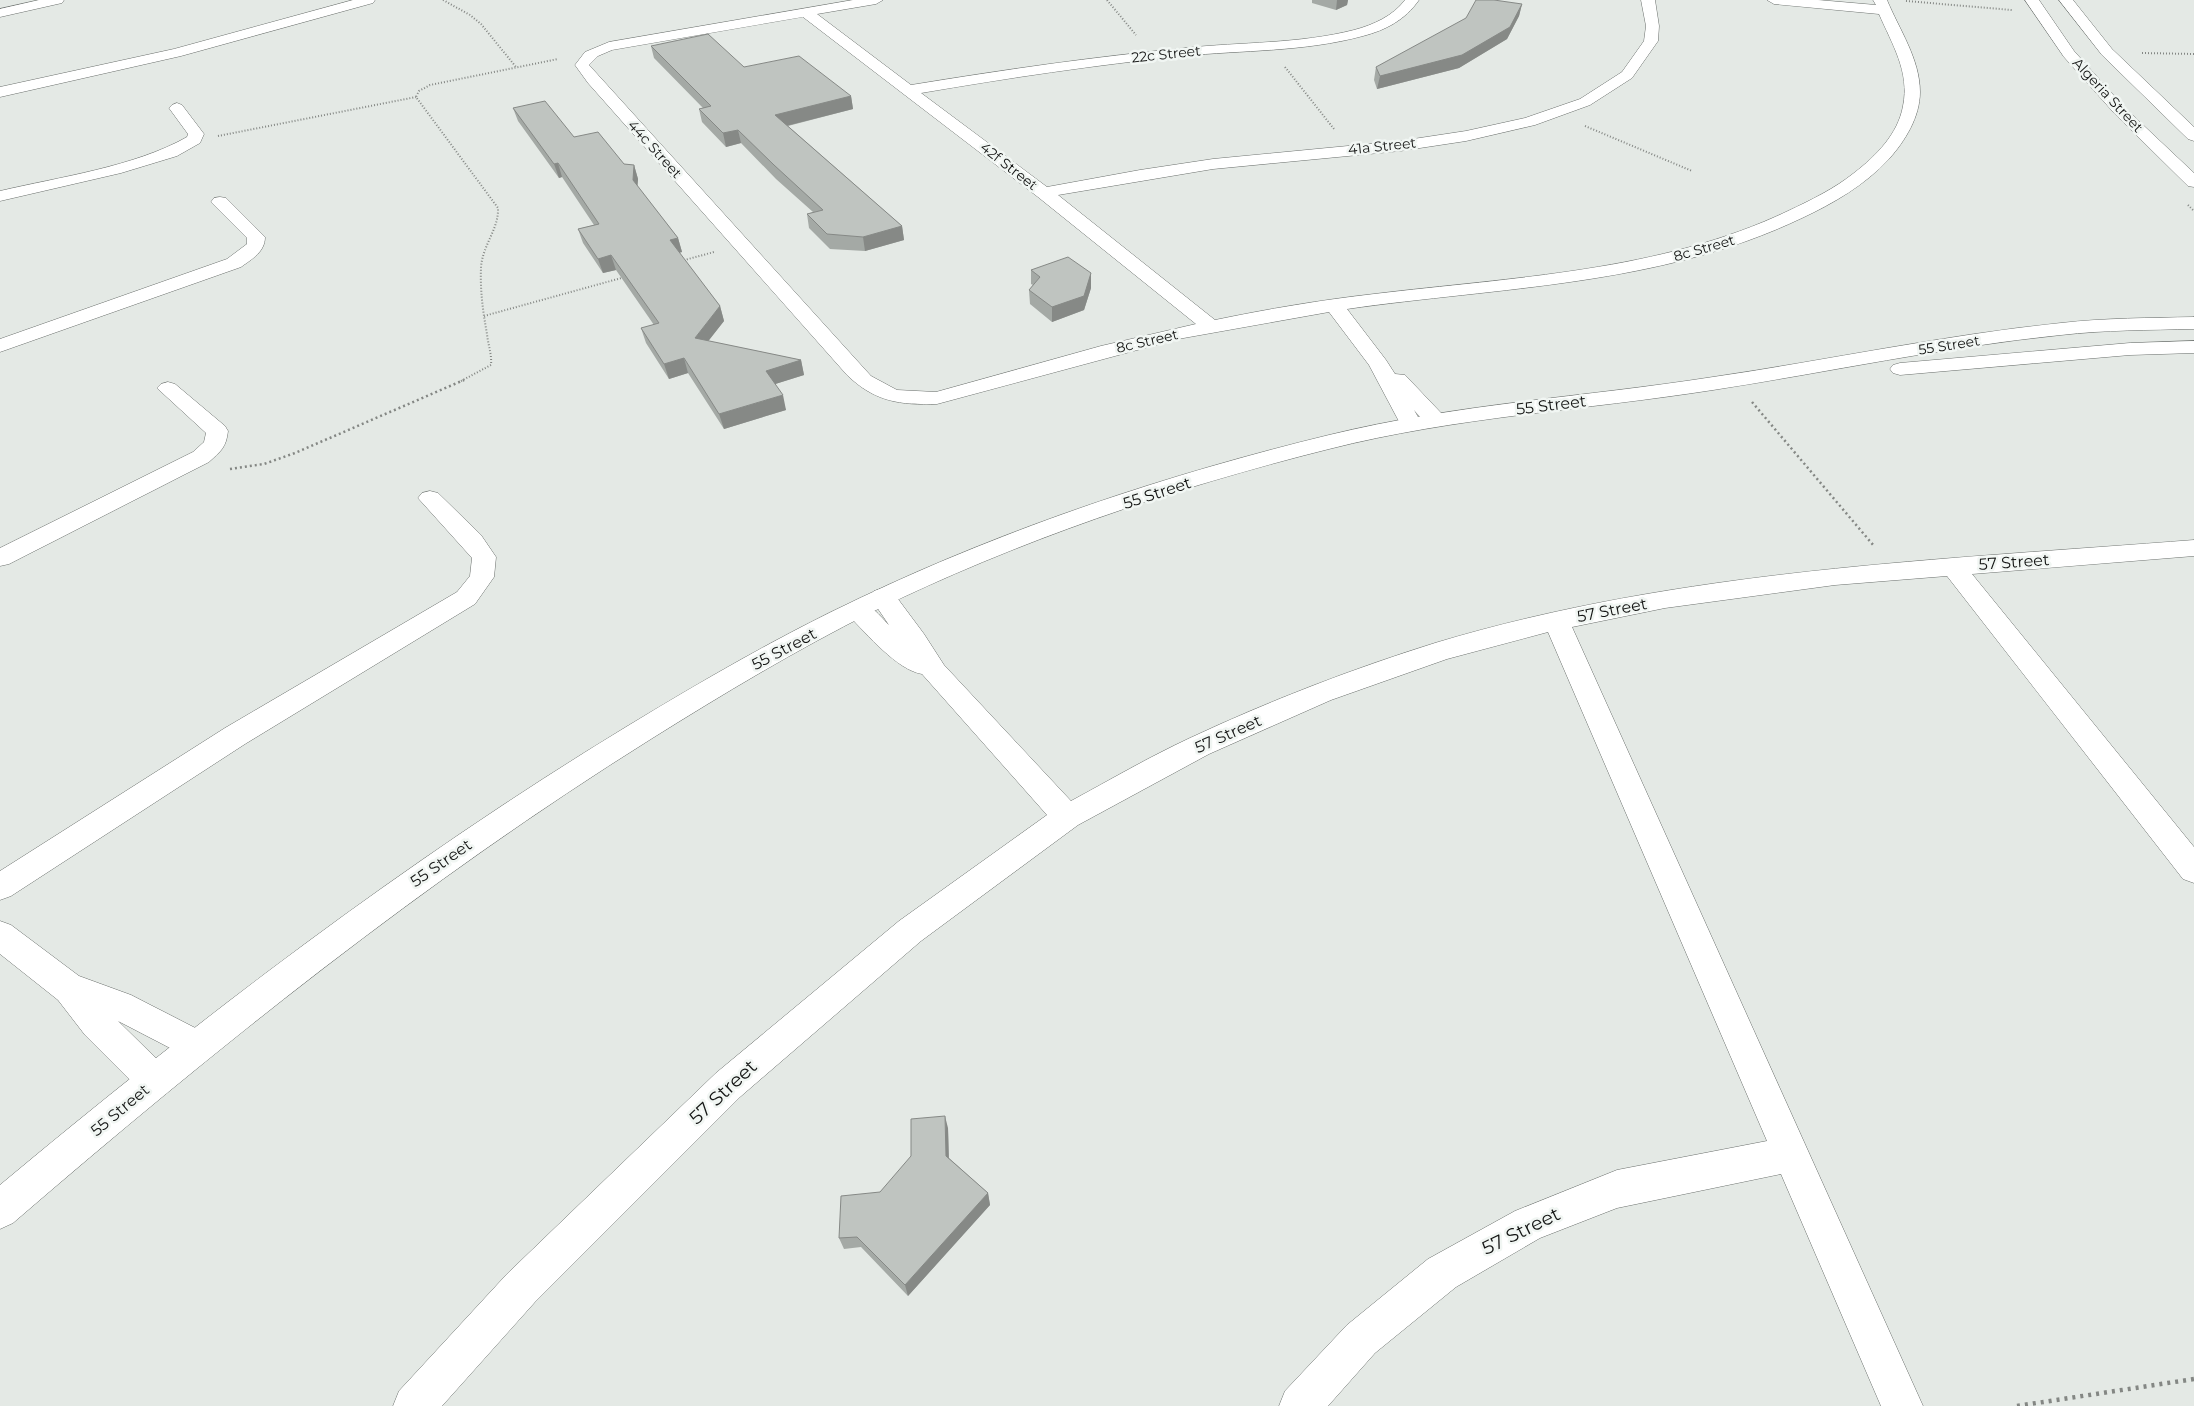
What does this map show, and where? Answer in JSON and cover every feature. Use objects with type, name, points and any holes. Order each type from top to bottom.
[{"type":"street","points":[[0,13],[57,0]]},
{"type":"street","points":[[0,92],[176,53],[368,0]]},
{"type":"street","points":[[585,58],[609,46],[876,0]]},
{"type":"street","name":"22c Street","points":[[910,90],[1053,67],[1152,55],[1324,40],[1359,33],[1387,22],[1406,10],[1412,0]]},
{"type":"street","name":"41a Street","points":[[1044,193],[1177,168],[1458,138],[1513,126],[1555,114],[1597,96],[1625,78],[1643,59],[1652,40],[1652,20],[1648,0]]},
{"type":"street","points":[[1774,0],[1882,5]]},
{"type":"street","name":"Algeria Street","points":[[2066,0],[2107,52],[2194,136]]},
{"type":"street","name":"8c Street","points":[[963,391],[1108,351],[1211,326],[1334,305],[1570,277],[1638,265],[1708,248],[1753,234],[1795,216],[1838,193],[1868,171],[1890,148],[1904,125],[1912,102],[1912,79],[1907,56],[1882,5]]},
{"type":"street","name":"Algeria Street","points":[[2035,6],[2069,54],[2120,111],[2194,182]]},
{"type":"street","name":"42f Street","points":[[804,11],[1044,193],[1211,326]]},
{"type":"street","name":"44c Street","points":[[585,58],[582,65],[593,80],[867,384],[884,394],[909,399],[937,398],[963,391]]},
{"type":"street","points":[[0,196],[154,158],[185,147],[194,140],[196,134],[176,108]]},
{"type":"street","points":[[0,346],[234,263],[248,254],[256,245],[256,237],[220,202]]},
{"type":"street","points":[[1334,305],[1423,422]]},
{"type":"street","name":"55 Street","points":[[0,1210],[155,1080],[353,924],[510,815],[750,667],[883,597],[968,559],[1137,498],[1292,452],[1423,422],[1706,384],[2032,332],[2110,325],[2194,322]]},
{"type":"street","name":"55 Street","points":[[1706,384],[2130,350],[2194,347]]},
{"type":"street","points":[[0,558],[202,457],[215,444],[217,431],[168,388]]},
{"type":"street","points":[[0,887],[235,736],[466,598],[482,577],[484,556],[430,498]]},
{"type":"street","name":"57 Street","points":[[414,1406],[521,1288],[728,1085],[910,931],[1067,817],[1199,746],[1321,693],[1441,651],[1556,621],[1665,599],[1834,576],[2194,548]]},
{"type":"street","points":[[1953,567],[2194,870]]},
{"type":"street","points":[[883,597],[915,641],[934,672],[1067,817]]},
{"type":"street","points":[[858,610],[899,649],[934,672]]},
{"type":"street","points":[[1556,621],[1902,1406]]},
{"type":"street","points":[[0,935],[70,989],[98,1024],[155,1080]]},
{"type":"street","points":[[70,989],[102,997],[120,1005],[197,1046]]},
{"type":"street","name":"57 Street","points":[[1300,1406],[1361,1339],[1442,1273],[1528,1224],[1617,1189],[1792,1154]]},
{"type":"path","points":[[443,0],[470,15],[481,24],[516,67]]},
{"type":"path","points":[[1107,0],[1152,55]]},
{"type":"path","points":[[1900,0],[2035,6]]},
{"type":"path","points":[[1268,45],[1350,150]]},
{"type":"path","points":[[2107,52],[2194,54]]},
{"type":"path","points":[[416,97],[418,91],[430,85],[553,60],[585,58]]},
{"type":"path","points":[[194,140],[416,97]]},
{"type":"path","points":[[179,469],[236,468],[264,464],[304,449],[484,371],[491,365],[493,356],[488,345],[484,316],[482,259],[485,246],[498,221],[498,208],[416,97]]},
{"type":"path","points":[[1555,114],[1692,171]]},
{"type":"path","points":[[674,263],[741,245]]},
{"type":"path","points":[[484,316],[627,276]]},
{"type":"path","points":[[1735,382],[1895,572]]},
{"type":"path","points":[[2017,1406],[2194,1379]]},
{"type":"building","points":[[1476,0],[1494,0],[1522,4],[1510,27],[1462,55],[1380,76],[1376,67],[1466,18]]},
{"type":"building","points":[[708,34],[744,67],[799,56],[851,96],[775,115],[902,226],[863,237],[827,234],[807,214],[823,210],[738,130],[723,133],[699,109],[711,106],[651,46]]},
{"type":"building","points":[[545,101],[574,137],[598,132],[624,164],[634,165],[633,180],[678,238],[670,240],[720,306],[695,338],[801,360],[766,371],[783,395],[719,414],[684,358],[664,364],[641,328],[659,323],[611,255],[598,259],[578,229],[599,224],[558,163],[554,164],[513,108]]},
{"type":"building","points":[[1068,257],[1091,273],[1084,296],[1052,307],[1029,290],[1040,277],[1031,270]]},
{"type":"building","points":[[945,1116],[946,1156],[988,1193],[905,1285],[857,1237],[839,1238],[841,1196],[880,1192],[911,1156],[911,1119]]}]
